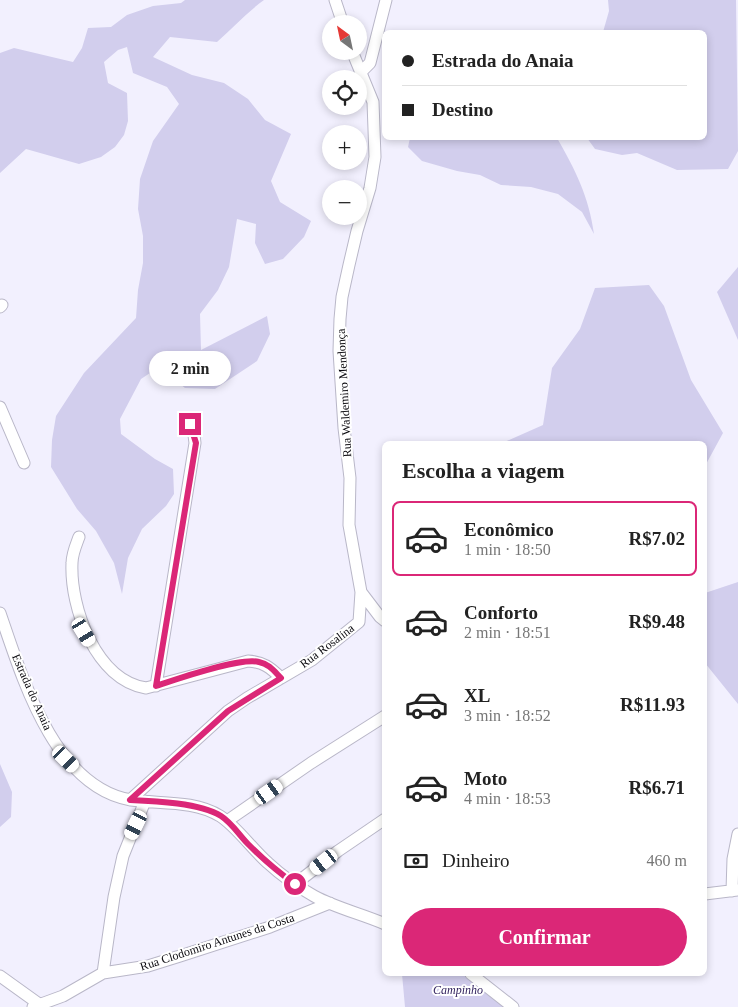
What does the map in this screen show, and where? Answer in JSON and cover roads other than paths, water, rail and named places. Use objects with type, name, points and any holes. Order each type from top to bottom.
[{"type":"street","points":[[335,0],[340,15]]},
{"type":"street","points":[[363,70],[370,64],[386,0]]},
{"type":"street","name":"Rua Waldemiro Mendonça","points":[[367,89],[373,102],[375,115],[375,157],[370,188],[357,231],[342,296],[340,351],[344,428],[350,478],[349,525],[361,592],[382,619]]},
{"type":"street","points":[[0,407],[24,463]]},
{"type":"street","points":[[156,686],[196,443],[190,424]]},
{"type":"street","points":[[79,537],[72,563],[77,608],[84,632],[97,652],[120,677],[134,686],[146,688],[204,671],[248,661],[270,666],[281,678]]},
{"type":"street","name":"Rua Rosalina","points":[[359,622],[361,592]]},
{"type":"street","name":"Estrada do Anaia","points":[[0,614],[32,699],[48,731],[66,759],[92,783],[108,792],[130,800],[163,802],[206,809],[227,821],[267,862],[315,897],[382,923]]},
{"type":"street","name":"Rua Rosalina","points":[[130,800],[228,711],[318,655],[365,618],[382,619]]},
{"type":"street","points":[[227,821],[311,763],[382,718]]},
{"type":"street","points":[[103,973],[114,897],[123,856],[145,800]]},
{"type":"street","points":[[295,884],[338,851],[382,821]]},
{"type":"street","points":[[707,894],[735,891],[732,865],[738,834]]},
{"type":"street","name":"Rua Clodomiro Antunes da Costa","points":[[36,1005],[63,996],[103,973],[148,966],[270,927],[330,903]]},
{"type":"street","points":[[0,976],[36,1005]]},
{"type":"street","points":[[473,976],[513,1006]]},
{"type":"park label","name":"Campinho","points":[[458,990]]}]
